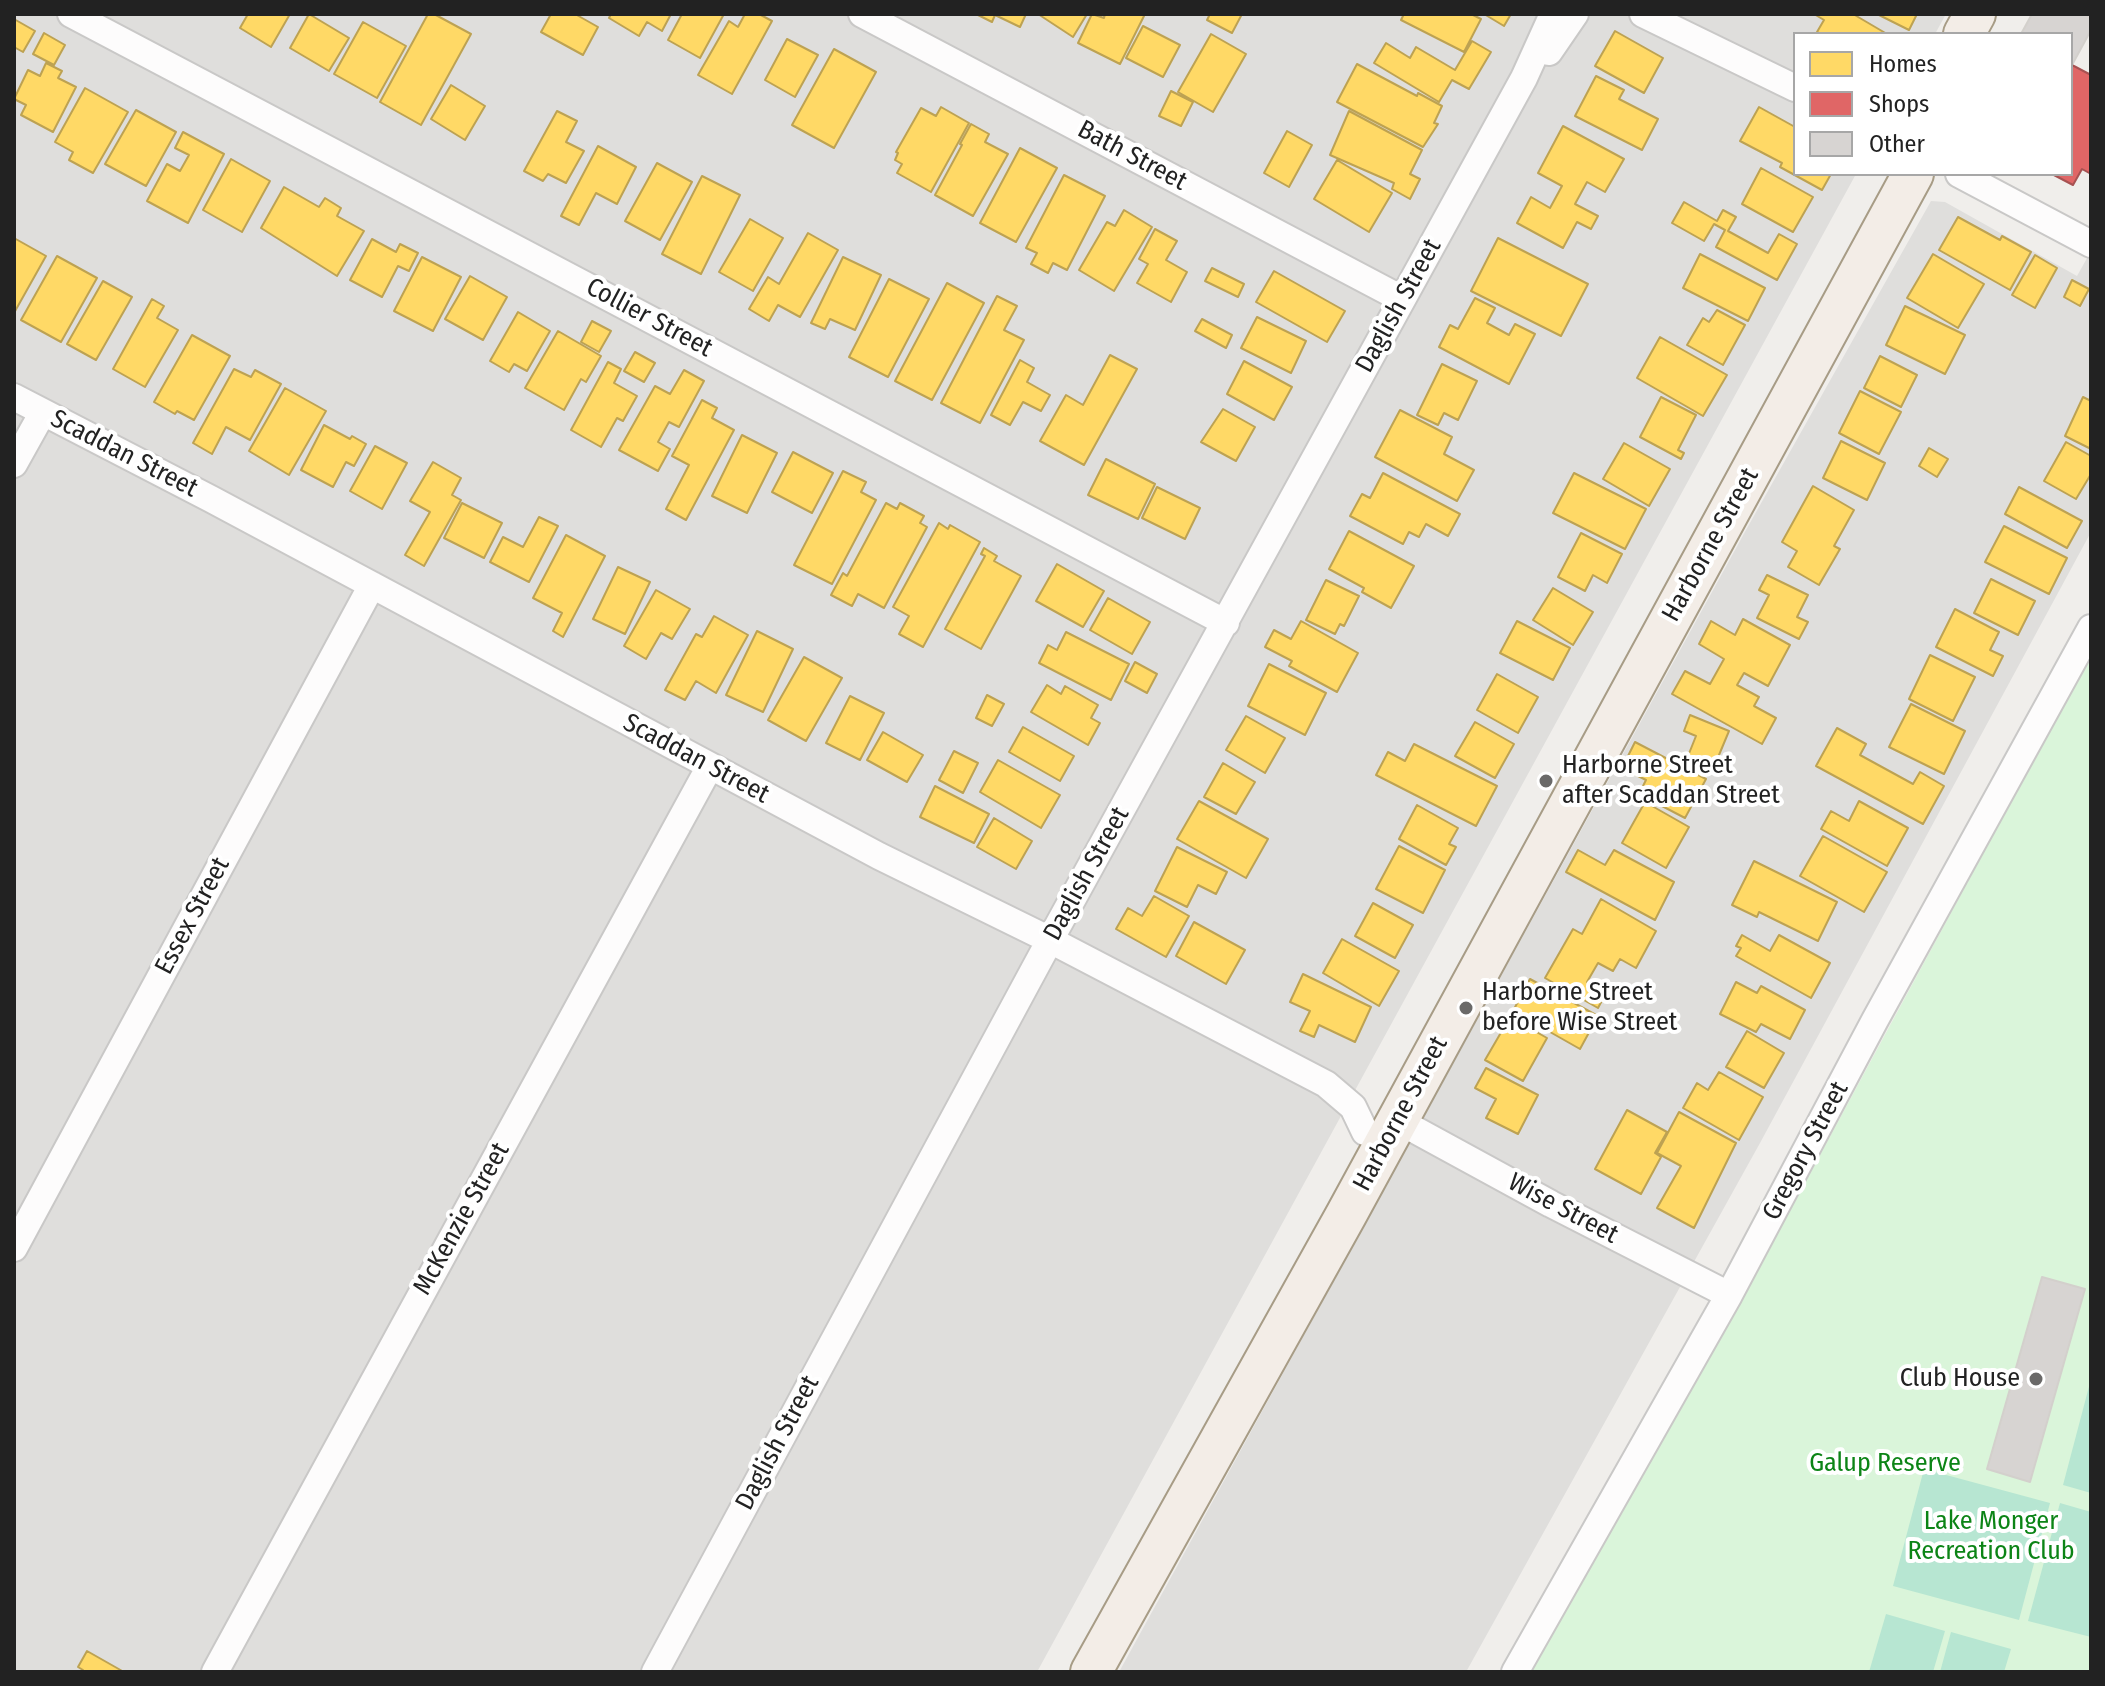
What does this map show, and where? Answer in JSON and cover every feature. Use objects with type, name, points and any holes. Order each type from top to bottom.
[{"type":"main road","points":[[1965,32],[1975,14]]},
{"type":"main road","points":[[1990,32],[2000,14]]},
{"type":"main road","name":"Harborne Street","points":[[1091,1672],[1887,176]]},
{"type":"main road","name":"Harborne Street","points":[[1069,1672],[1296,1263],[1381,1126],[1912,176]]},
{"type":"street","name":"Collier Street","points":[[71,14],[1226,623]]},
{"type":"street","name":"Bath Street","points":[[862,14],[1402,299]]},
{"type":"street","name":"Daglish Street","points":[[655,1672],[1050,940],[1524,78],[1553,14]]},
{"type":"street","name":"Daglish Street","points":[[1524,78],[1551,50],[1575,14]]},
{"type":"street","points":[[1643,14],[1793,87]]},
{"type":"street","points":[[1963,176],[2091,244]]},
{"type":"street","name":"Scaddan Street","points":[[14,397],[879,856],[1050,940],[1326,1084],[1381,1126]]},
{"type":"street","points":[[14,464],[43,412]]},
{"type":"street","name":"Essex Street","points":[[14,1248],[372,585]]},
{"type":"street","name":"Gregory Street","points":[[1515,1672],[1729,1295],[1875,1020],[2091,628]]},
{"type":"street","name":"McKenzie Street","points":[[215,1672],[710,766]]},
{"type":"street","name":"Wise Street","points":[[1381,1126],[1551,1204],[1729,1295]]},
{"type":"shaded area","points":[[14,14],[1946,14],[1936,32],[1793,32],[1793,176],[1855,176],[1037,1672],[14,1672]]},
{"type":"shaded area","points":[[1931,201],[1945,202],[2077,276],[2091,251],[2091,532],[1760,1143],[1466,1672],[1119,1672],[1746,530]]},
{"type":"green space","name":"Galup Reserve","points":[[2091,654],[2091,1672],[1530,1672],[1741,1301]]},
{"type":"green space","points":[[2091,1379],[2091,1493],[2063,1485]]},
{"type":"green space","name":"Lake Monger Recreation Club","points":[[1924,1469],[2050,1503],[2019,1620],[1893,1586]]},
{"type":"green space","points":[[2060,1503],[2091,1512],[2091,1637],[2028,1621]]},
{"type":"green space","points":[[1886,1614],[1945,1631],[1933,1672],[1869,1672]]},
{"type":"green space","points":[[1951,1632],[2011,1649],[2004,1672],[1940,1672]]},
{"type":"building: Homes","points":[[248,14],[290,14],[271,47],[240,28]]},
{"type":"building: Homes","points":[[309,14],[349,38],[329,71],[290,48]]},
{"type":"building: Homes","points":[[428,14],[434,14],[471,34],[421,125],[380,102]]},
{"type":"building: Homes","points":[[551,14],[575,14],[598,27],[583,55],[541,32]]},
{"type":"building: Homes","points":[[611,14],[671,14],[662,31],[647,22],[639,36],[609,18]]},
{"type":"building: Homes","points":[[682,14],[724,14],[700,58],[668,40]]},
{"type":"building: Homes","points":[[745,14],[759,14],[772,21],[732,94],[698,75],[729,21],[738,27]]},
{"type":"building: Homes","points":[[976,14],[1026,14],[1020,27],[995,15],[992,22]]},
{"type":"building: Homes","points":[[1038,14],[1087,14],[1073,37]]},
{"type":"building: Homes","points":[[1092,14],[1104,18],[1105,14],[1145,14],[1120,64],[1078,43]]},
{"type":"building: Homes","points":[[1210,14],[1242,14],[1232,33],[1207,20]]},
{"type":"building: Homes","points":[[1404,14],[1471,14],[1481,19],[1464,52],[1401,20]]},
{"type":"building: Homes","points":[[1484,14],[1511,14],[1504,26]]},
{"type":"building: Homes","points":[[1814,14],[1853,14],[1884,32],[1817,32],[1824,20]]},
{"type":"building: Homes","points":[[1877,14],[1917,14],[1909,30]]},
{"type":"building: Homes","points":[[14,19],[35,31],[23,52],[14,47]]},
{"type":"building: Homes","points":[[363,22],[406,46],[377,98],[334,74]]},
{"type":"building: Homes","points":[[1143,26],[1180,45],[1163,77],[1126,58]]},
{"type":"building: Homes","points":[[1615,31],[1663,58],[1644,93],[1595,66]]},
{"type":"building: Homes","points":[[44,33],[65,45],[54,65],[33,54]]},
{"type":"building: Homes","points":[[1211,34],[1246,54],[1213,112],[1178,92]]},
{"type":"building: Homes","points":[[787,39],[818,55],[795,97],[765,80]]},
{"type":"building: Homes","points":[[1472,41],[1491,52],[1469,89],[1452,80],[1439,102],[1374,63],[1386,43],[1410,58],[1416,47],[1455,70]]},
{"type":"building: Homes","points":[[834,49],[876,72],[834,148],[792,125]]},
{"type":"building: Homes","points":[[46,63],[62,71],[58,78],[76,87],[53,132],[21,115],[26,105],[14,99],[28,70],[40,76]]},
{"type":"building: Homes","points":[[1357,64],[1442,106],[1434,123],[1438,124],[1423,147],[1337,102]]},
{"type":"building: Homes","points":[[1596,76],[1624,90],[1619,99],[1658,119],[1642,150],[1575,116]]},
{"type":"building: Homes","points":[[451,85],[485,106],[465,140],[431,119]]},
{"type":"building: Homes","points":[[85,88],[128,112],[93,173],[69,160],[73,152],[55,142]]},
{"type":"building: Homes","points":[[1171,91],[1193,102],[1181,126],[1159,116]]},
{"type":"building: Homes","points":[[941,107],[969,123],[931,192],[897,173],[902,164],[895,160],[896,152],[921,108],[936,116]]},
{"type":"building: Homes","points":[[1759,107],[1793,126],[1793,174],[1780,167],[1782,163],[1740,141]]},
{"type":"building: Homes","points":[[136,110],[176,132],[146,186],[105,164]]},
{"type":"building: Homes","points":[[557,111],[577,121],[566,142],[584,151],[566,183],[548,174],[543,181],[524,171]]},
{"type":"building: Homes","points":[[1349,111],[1422,150],[1410,174],[1420,179],[1410,199],[1392,189],[1394,183],[1330,155]]},
{"type":"building: Homes","points":[[971,124],[989,134],[985,142],[1008,154],[973,216],[935,195]]},
{"type":"building: Homes","points":[[1563,126],[1624,159],[1605,192],[1587,182],[1575,204],[1598,216],[1591,229],[1577,222],[1563,248],[1517,223],[1531,197],[1550,208],[1562,186],[1538,173]]},
{"type":"building: Homes","points":[[1287,131],[1312,145],[1289,187],[1264,173]]},
{"type":"building: Homes","points":[[183,132],[224,154],[188,223],[147,201],[167,164],[180,171],[189,155],[175,148]]},
{"type":"building: Homes","points":[[598,146],[636,167],[617,204],[596,193],[579,225],[561,216]]},
{"type":"building: Homes","points":[[1020,148],[1057,168],[1016,242],[980,223]]},
{"type":"building: Homes","points":[[231,159],[270,181],[242,232],[203,210]]},
{"type":"building: Homes","points":[[1337,160],[1392,193],[1369,232],[1314,199]]},
{"type":"building: Homes","points":[[657,163],[692,182],[660,240],[625,221]]},
{"type":"building: Homes","points":[[1761,168],[1813,197],[1793,232],[1742,204]]},
{"type":"building: Homes","points":[[1064,175],[1105,196],[1067,270],[1053,263],[1048,273],[1031,264],[1037,253],[1026,248]]},
{"type":"building: Homes","points":[[702,176],[740,195],[701,274],[662,254]]},
{"type":"building: Homes","points":[[1796,176],[1830,176],[1822,190]]},
{"type":"building: Homes","points":[[284,187],[319,207],[325,198],[341,208],[337,216],[364,231],[337,276],[261,228]]},
{"type":"building: Homes","points":[[1684,202],[1717,221],[1723,210],[1736,217],[1728,231],[1768,253],[1779,234],[1797,244],[1777,280],[1716,247],[1725,230],[1714,224],[1704,241],[1672,223]]},
{"type":"building: Homes","points":[[1124,210],[1152,227],[1114,291],[1079,270],[1107,222],[1115,226]]},
{"type":"building: Homes","points":[[1958,217],[2000,240],[2002,236],[2031,252],[2010,290],[1939,250]]},
{"type":"building: Homes","points":[[750,219],[783,238],[753,291],[719,272]]},
{"type":"building: Homes","points":[[1155,229],[1177,241],[1166,260],[1187,272],[1171,302],[1137,283],[1148,264],[1139,259]]},
{"type":"building: Homes","points":[[808,233],[838,250],[800,317],[778,305],[769,321],[749,309],[768,277],[779,284]]},
{"type":"building: Homes","points":[[14,238],[46,256],[14,313]]},
{"type":"building: Homes","points":[[1498,238],[1588,284],[1561,336],[1471,291]]},
{"type":"building: Homes","points":[[372,239],[396,252],[400,244],[418,253],[409,271],[398,266],[382,297],[350,280]]},
{"type":"building: Homes","points":[[1700,254],[1765,288],[1748,321],[1683,288]]},
{"type":"building: Homes","points":[[1933,254],[1984,284],[1958,328],[1907,298]]},
{"type":"building: Homes","points":[[2035,255],[2057,268],[2035,308],[2012,295]]},
{"type":"building: Homes","points":[[57,256],[97,278],[61,342],[21,320]]},
{"type":"building: Homes","points":[[422,257],[461,277],[433,331],[394,311]]},
{"type":"building: Homes","points":[[843,257],[881,275],[855,330],[830,319],[825,329],[811,323]]},
{"type":"building: Homes","points":[[1212,268],[1244,284],[1238,297],[1205,281]]},
{"type":"building: Homes","points":[[1274,271],[1345,311],[1327,342],[1256,302]]},
{"type":"building: Homes","points":[[470,276],[507,297],[483,340],[445,319]]},
{"type":"building: Homes","points":[[889,279],[929,299],[888,377],[849,357]]},
{"type":"building: Homes","points":[[2072,280],[2089,289],[2080,306],[2064,297]]},
{"type":"building: Homes","points":[[103,281],[132,297],[96,360],[67,344]]},
{"type":"building: Homes","points":[[947,283],[984,303],[932,400],[895,381]]},
{"type":"building: Homes","points":[[997,296],[1017,306],[1004,330],[1024,340],[980,423],[941,403]]},
{"type":"building: Homes","points":[[1475,298],[1495,308],[1487,323],[1509,335],[1515,324],[1535,334],[1509,384],[1439,347],[1450,325],[1458,329]]},
{"type":"building: Homes","points":[[152,299],[164,306],[157,318],[178,330],[145,387],[113,369]]},
{"type":"building: Homes","points":[[1905,306],[1965,335],[1945,374],[1886,345]]},
{"type":"building: Homes","points":[[1717,310],[1745,325],[1723,365],[1687,345],[1703,318],[1709,322]]},
{"type":"building: Homes","points":[[518,312],[550,331],[527,371],[514,364],[509,372],[490,361]]},
{"type":"building: Homes","points":[[1257,317],[1306,341],[1291,373],[1241,348]]},
{"type":"building: Homes","points":[[1202,319],[1232,335],[1226,348],[1195,331]]},
{"type":"building: Homes","points":[[592,321],[611,331],[599,352],[581,342]]},
{"type":"building: Homes","points":[[558,331],[601,356],[586,382],[581,379],[564,410],[525,388]]},
{"type":"building: Homes","points":[[192,335],[230,356],[194,420],[154,402]]},
{"type":"building: Homes","points":[[1660,337],[1727,375],[1703,416],[1637,378]]},
{"type":"building: Homes","points":[[635,352],[655,363],[644,382],[624,371]]},
{"type":"building: Homes","points":[[1110,355],[1137,369],[1084,465],[1040,441],[1066,395],[1083,405]]},
{"type":"building: Homes","points":[[1880,356],[1917,375],[1901,407],[1864,388]]},
{"type":"building: Homes","points":[[1020,360],[1034,368],[1027,382],[1050,395],[1041,411],[1023,402],[1010,425],[991,415]]},
{"type":"building: Homes","points":[[1244,361],[1292,387],[1274,420],[1227,394]]},
{"type":"building: Homes","points":[[608,362],[621,369],[614,383],[637,396],[623,421],[617,418],[601,447],[571,430]]},
{"type":"building: Homes","points":[[1442,364],[1477,381],[1458,420],[1444,413],[1438,425],[1417,415]]},
{"type":"building: Homes","points":[[234,369],[251,377],[255,370],[281,384],[250,440],[226,427],[212,454],[193,443]]},
{"type":"building: Homes","points":[[684,370],[704,381],[679,427],[669,422],[658,442],[670,449],[658,471],[619,450],[655,386],[670,394]]},
{"type":"building: Homes","points":[[285,388],[326,411],[289,475],[249,451]]},
{"type":"building: Homes","points":[[1860,391],[1901,412],[1879,454],[1839,433]]},
{"type":"building: Homes","points":[[1661,397],[1696,415],[1678,450],[1684,453],[1681,459],[1640,437]]},
{"type":"building: Homes","points":[[2083,397],[2091,401],[2091,449],[2065,436]]},
{"type":"building: Homes","points":[[702,400],[717,408],[712,418],[734,430],[686,520],[666,509],[689,465],[672,456]]},
{"type":"building: Homes","points":[[1223,409],[1255,427],[1236,461],[1201,442]]},
{"type":"building: Homes","points":[[1400,410],[1452,437],[1444,454],[1474,470],[1457,501],[1375,457]]},
{"type":"building: Homes","points":[[324,425],[366,444],[354,466],[346,462],[333,487],[301,470]]},
{"type":"building: Homes","points":[[742,435],[777,453],[747,513],[712,496]]},
{"type":"building: Homes","points":[[1841,441],[1885,463],[1867,500],[1823,478]]},
{"type":"building: Homes","points":[[2066,442],[2091,456],[2091,474],[2076,499],[2044,481]]},
{"type":"building: Homes","points":[[1624,443],[1670,469],[1649,506],[1603,479]]},
{"type":"building: Homes","points":[[375,446],[407,463],[382,509],[350,491]]},
{"type":"building: Homes","points":[[1929,448],[1948,459],[1937,477],[1919,466]]},
{"type":"building: Homes","points":[[793,452],[833,473],[812,513],[772,492]]},
{"type":"building: Homes","points":[[1106,459],[1155,484],[1138,519],[1088,495]]},
{"type":"building: Homes","points":[[433,462],[461,478],[452,495],[461,500],[424,566],[405,555],[430,512],[410,501]]},
{"type":"building: Homes","points":[[843,471],[866,482],[861,492],[876,500],[832,584],[794,565]]},
{"type":"building: Homes","points":[[1383,473],[1460,514],[1448,536],[1426,524],[1419,537],[1409,532],[1403,544],[1350,516],[1362,494],[1370,498]]},
{"type":"building: Homes","points":[[1574,473],[1646,509],[1625,549],[1553,513]]},
{"type":"building: Homes","points":[[1813,486],[1854,510],[1834,546],[1840,549],[1819,585],[1788,567],[1797,551],[1782,542]]},
{"type":"building: Homes","points":[[1157,487],[1200,508],[1185,539],[1142,518]]},
{"type":"building: Homes","points":[[2019,487],[2082,521],[2067,548],[2005,514]]},
{"type":"building: Homes","points":[[462,503],[502,523],[484,558],[444,538]]},
{"type":"building: Homes","points":[[886,503],[897,509],[900,503],[924,516],[920,523],[927,527],[884,608],[858,594],[852,606],[831,595],[843,573],[847,576]]},
{"type":"building: Homes","points":[[539,517],[558,526],[529,582],[490,562],[503,537],[523,547]]},
{"type":"building: Homes","points":[[939,523],[948,529],[950,525],[980,542],[923,647],[899,634],[909,616],[893,607]]},
{"type":"building: Homes","points":[[2004,526],[2067,558],[2049,594],[1985,562]]},
{"type":"building: Homes","points":[[1349,531],[1414,566],[1391,608],[1362,592],[1364,588],[1329,569]]},
{"type":"building: Homes","points":[[1581,533],[1622,554],[1607,583],[1593,575],[1585,591],[1558,577]]},
{"type":"building: Homes","points":[[566,535],[605,556],[563,637],[553,631],[562,613],[533,598]]},
{"type":"building: Homes","points":[[984,548],[997,556],[994,561],[1021,576],[981,649],[945,629],[985,556],[981,554]]},
{"type":"building: Homes","points":[[1057,564],[1104,591],[1083,627],[1036,601]]},
{"type":"building: Homes","points":[[618,567],[650,582],[625,634],[593,619]]},
{"type":"building: Homes","points":[[1767,575],[1808,595],[1797,617],[1808,622],[1799,639],[1757,618],[1769,595],[1759,590]]},
{"type":"building: Homes","points":[[1991,579],[2035,601],[2018,635],[1974,613]]},
{"type":"building: Homes","points":[[1326,580],[1359,596],[1344,626],[1340,624],[1335,634],[1306,620]]},
{"type":"building: Homes","points":[[1553,588],[1593,612],[1573,645],[1533,620]]},
{"type":"building: Homes","points":[[656,590],[690,609],[672,639],[661,633],[646,659],[624,646]]},
{"type":"building: Homes","points":[[1108,598],[1150,622],[1132,654],[1090,630]]},
{"type":"building: Homes","points":[[1955,609],[1999,632],[1990,650],[2003,656],[1993,676],[1936,647]]},
{"type":"building: Homes","points":[[714,616],[748,635],[716,693],[696,681],[685,700],[665,690],[696,634],[702,637]]},
{"type":"building: Homes","points":[[1743,619],[1790,645],[1768,686],[1744,673],[1737,685],[1759,697],[1754,706],[1776,718],[1762,744],[1672,694],[1685,671],[1710,684],[1724,659],[1699,644],[1711,621],[1735,635]]},
{"type":"building: Homes","points":[[1301,621],[1358,653],[1337,692],[1289,666],[1292,661],[1265,647],[1274,630],[1291,639]]},
{"type":"building: Homes","points":[[1517,621],[1570,648],[1553,680],[1500,653]]},
{"type":"building: Homes","points":[[757,631],[793,649],[763,712],[726,695]]},
{"type":"building: Homes","points":[[1066,632],[1129,664],[1111,700],[1039,663],[1048,645],[1057,650]]},
{"type":"building: Homes","points":[[1930,655],[1975,677],[1953,721],[1909,699]]},
{"type":"building: Homes","points":[[804,657],[842,678],[806,741],[768,720]]},
{"type":"building: Homes","points":[[1135,662],[1157,674],[1147,693],[1125,681]]},
{"type":"building: Homes","points":[[1269,664],[1326,693],[1305,735],[1248,706]]},
{"type":"building: Homes","points":[[1497,674],[1538,697],[1518,733],[1477,710]]},
{"type":"building: Homes","points":[[1047,685],[1061,694],[1065,686],[1098,705],[1091,718],[1100,723],[1088,745],[1031,712]]},
{"type":"building: Homes","points":[[987,695],[1004,704],[992,726],[976,718]]},
{"type":"building: Homes","points":[[850,696],[884,713],[860,760],[826,743]]},
{"type":"building: Homes","points":[[1911,704],[1965,731],[1944,774],[1889,747]]},
{"type":"building: Homes","points":[[1690,715],[1729,731],[1714,767],[1688,756],[1696,736],[1684,731]]},
{"type":"building: Homes","points":[[1246,716],[1285,738],[1265,773],[1226,750]]},
{"type":"building: Homes","points":[[1475,722],[1514,744],[1495,778],[1455,756]]},
{"type":"building: Homes","points":[[1023,727],[1074,756],[1060,781],[1009,752]]},
{"type":"building: Homes","points":[[1837,728],[1866,744],[1860,755],[1913,784],[1920,772],[1944,786],[1923,824],[1816,766]]},
{"type":"building: Homes","points":[[883,732],[923,755],[907,782],[867,760]]},
{"type":"building: Homes","points":[[1635,742],[1706,779],[1685,818],[1639,794],[1646,780],[1622,768]]},
{"type":"building: Homes","points":[[1414,744],[1497,786],[1476,826],[1376,775],[1388,752],[1405,761]]},
{"type":"building: Homes","points":[[954,751],[978,763],[963,793],[939,780]]},
{"type":"building: Homes","points":[[998,760],[1060,795],[1041,828],[980,792]]},
{"type":"building: Homes","points":[[1223,763],[1255,782],[1236,814],[1204,797]]},
{"type":"building: Homes","points":[[935,786],[989,814],[974,843],[920,817]]},
{"type":"building: Homes","points":[[1199,801],[1268,839],[1246,878],[1177,839]]},
{"type":"building: Homes","points":[[1859,801],[1908,828],[1887,866],[1821,829],[1831,811],[1849,821]]},
{"type":"building: Homes","points":[[1645,802],[1689,827],[1666,868],[1622,843]]},
{"type":"building: Homes","points":[[1417,805],[1458,828],[1449,844],[1456,847],[1446,865],[1399,839]]},
{"type":"building: Homes","points":[[994,818],[1032,841],[1016,869],[977,847]]},
{"type":"building: Homes","points":[[1823,836],[1887,872],[1864,912],[1800,876]]},
{"type":"building: Homes","points":[[1399,846],[1445,870],[1423,913],[1376,889]]},
{"type":"building: Homes","points":[[1177,847],[1227,872],[1216,894],[1198,885],[1187,907],[1155,891]]},
{"type":"building: Homes","points":[[1578,850],[1605,865],[1614,850],[1674,882],[1655,920],[1566,872]]},
{"type":"building: Homes","points":[[1754,861],[1837,902],[1818,941],[1759,912],[1757,917],[1732,905]]},
{"type":"building: Homes","points":[[1154,896],[1189,916],[1166,957],[1116,929],[1128,908],[1142,916]]},
{"type":"building: Homes","points":[[1601,899],[1656,931],[1636,968],[1620,959],[1613,971],[1598,963],[1587,982],[1606,993],[1598,1008],[1545,978],[1573,929],[1582,934]]},
{"type":"building: Homes","points":[[1373,903],[1413,925],[1395,958],[1355,936]]},
{"type":"building: Homes","points":[[1194,922],[1245,950],[1226,984],[1176,956]]},
{"type":"building: Homes","points":[[1742,935],[1770,951],[1779,935],[1830,963],[1811,998],[1736,956],[1741,948],[1736,946]]},
{"type":"building: Homes","points":[[1342,939],[1399,971],[1379,1006],[1323,973]]},
{"type":"building: Homes","points":[[1303,974],[1371,1007],[1355,1042],[1319,1025],[1314,1037],[1300,1031],[1310,1011],[1290,1002]]},
{"type":"building: Homes","points":[[1530,979],[1598,1016],[1580,1049],[1513,1011]]},
{"type":"building: Homes","points":[[1736,982],[1757,993],[1761,986],[1805,1010],[1790,1039],[1761,1024],[1756,1032],[1720,1014]]},
{"type":"building: Homes","points":[[1510,1017],[1547,1038],[1523,1081],[1485,1060]]},
{"type":"building: Homes","points":[[1747,1031],[1784,1053],[1764,1088],[1726,1067]]},
{"type":"building: Homes","points":[[1486,1068],[1538,1095],[1518,1134],[1486,1118],[1496,1099],[1475,1088]]},
{"type":"building: Homes","points":[[1719,1072],[1763,1097],[1739,1140],[1683,1108],[1697,1083],[1708,1090]]},
{"type":"building: Homes","points":[[1627,1110],[1667,1132],[1655,1153],[1661,1157],[1641,1194],[1595,1169]]},
{"type":"building: Homes","points":[[1679,1112],[1736,1143],[1694,1228],[1657,1208],[1681,1166],[1657,1153]]},
{"type":"building: Homes","points":[[87,1651],[124,1672],[82,1672],[78,1667]]},
{"type":"building: Shops","points":[[2073,66],[2091,75],[2091,174],[2082,169],[2073,185],[2056,176],[2073,176]]},
{"type":"building: Other","points":[[2032,14],[2084,14],[2091,17],[2091,30],[2073,63],[2073,32],[2022,32]]},
{"type":"building: Other","name":"Club House","points":[[2042,1277],[2085,1289],[2030,1482],[1987,1469]]},
{"type":"place","name":"Harborne Street after Scaddan Street","points":[[1546,781]]},
{"type":"place","name":"Harborne Street before Wise Street","points":[[1466,1008]]},
{"type":"place","name":"Club House","points":[[2036,1379]]}]
